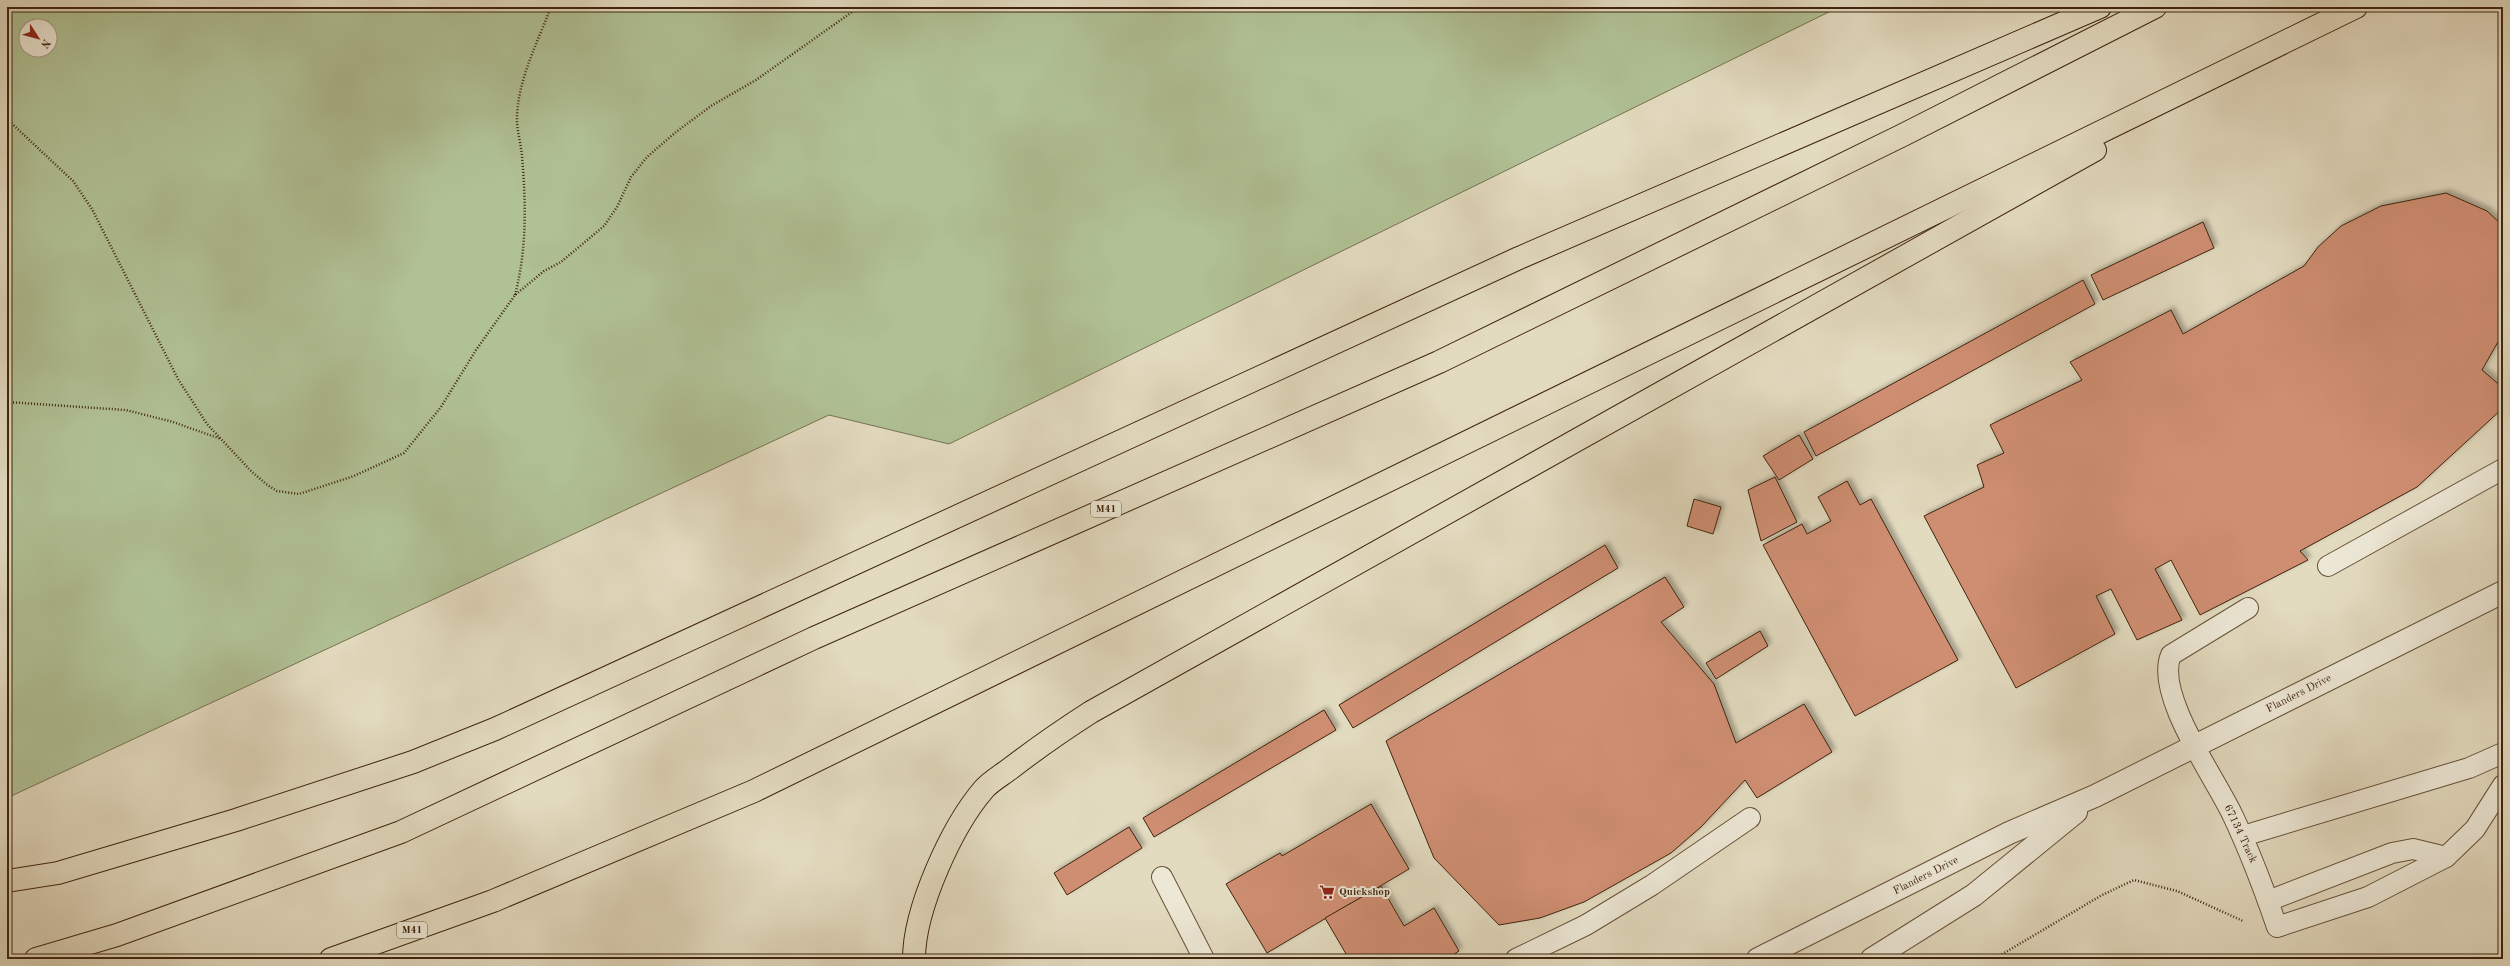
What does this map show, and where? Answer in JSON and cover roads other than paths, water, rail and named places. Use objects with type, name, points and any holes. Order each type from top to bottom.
[{"type":"highway","points":[[7,881],[58,873],[236,820],[413,762],[495,729],[1519,258],[2100,7]]},
{"type":"highway","name":"M41","points":[[36,959],[117,935],[401,832],[814,638],[1439,362],[1903,135],[2155,7]]},
{"type":"highway","name":"M41","points":[[332,959],[493,900],[754,791],[2356,7]]},
{"type":"highway","points":[[914,959],[919,924],[933,880],[954,835],[985,788],[1042,744],[1091,712],[1604,427],[2301,34]]},
{"type":"street","name":"Flanders Drive","points":[[1758,959],[2009,833],[2095,796],[2503,592]]},
{"type":"street","name":"Flanders Drive","points":[[1872,959],[1974,895],[2095,796]]},
{"type":"lane","points":[[2328,566],[2503,469]]},
{"type":"lane","name":"67134 Track","points":[[2248,608],[2181,647],[2171,655],[2168,662],[2175,705],[2242,836],[2277,927],[2368,897],[2446,857]]},
{"type":"lane","points":[[2242,836],[2469,768],[2503,753]]},
{"type":"lane","points":[[2268,901],[2392,853],[2413,850],[2446,857],[2475,829],[2503,785]]},
{"type":"lane","points":[[1516,959],[1586,925],[1646,889],[1750,818]]},
{"type":"lane","points":[[1162,877],[1204,959]]},
{"type":"place","name":"Quickshop","points":[[1327,892]]}]
